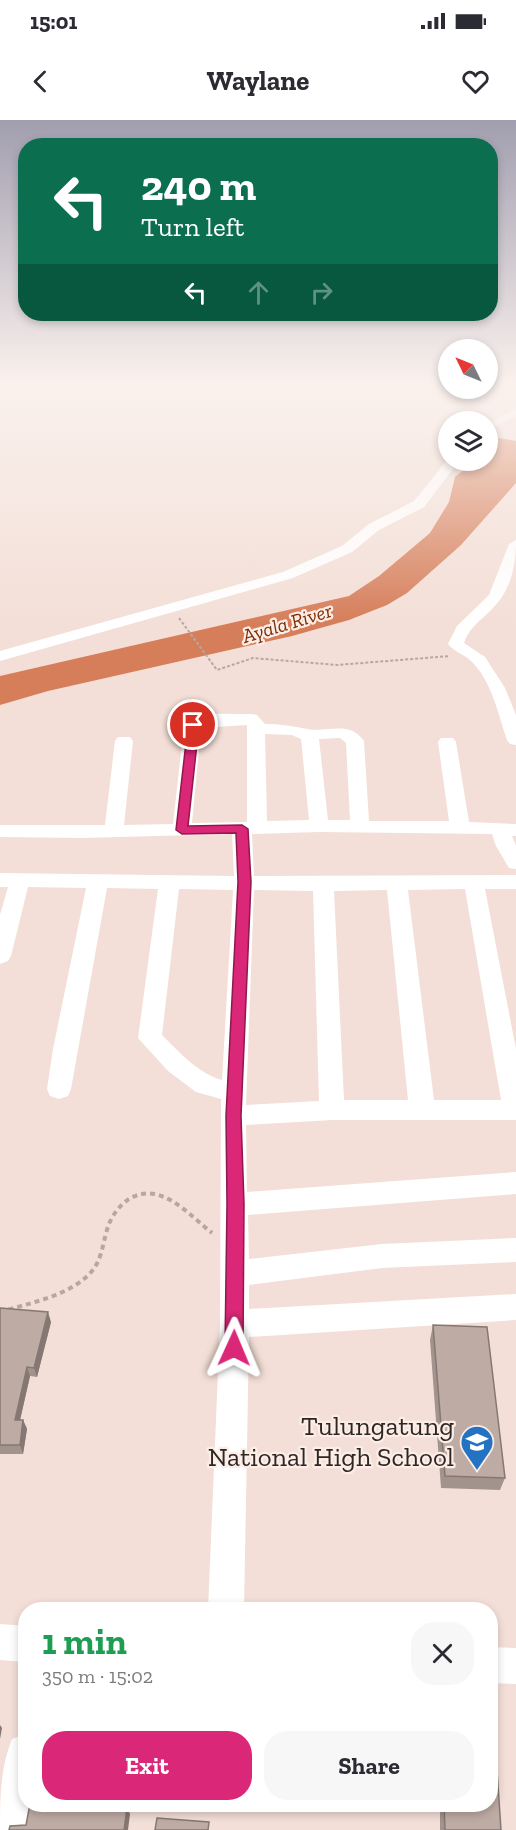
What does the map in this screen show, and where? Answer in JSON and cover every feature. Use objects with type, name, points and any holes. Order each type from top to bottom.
[{"type":"street","points":[[0,656],[288,575],[347,549],[374,527],[419,504],[445,471]]},
{"type":"street","points":[[516,544],[508,561],[507,573],[494,598],[459,631],[456,644],[473,654],[498,688],[516,740]]},
{"type":"street","points":[[182,830],[193,725],[203,721],[251,719],[256,721],[250,829],[244,882],[234,1105],[235,1324],[226,1602]]},
{"type":"street","points":[[256,729],[295,730],[308,734],[344,733],[355,741],[360,827]]},
{"type":"street","points":[[308,734],[319,826]]},
{"type":"street","points":[[114,831],[124,741]]},
{"type":"street","points":[[447,742],[460,828]]},
{"type":"street","points":[[0,831],[250,829],[319,826],[508,829],[506,846],[516,863]]},
{"type":"street","points":[[0,956],[10,880],[323,884],[516,882]]},
{"type":"street","points":[[59,1089],[64,1049],[98,881]]},
{"type":"street","points":[[169,882],[150,1038],[177,1064],[234,1105],[332,1110],[515,1110],[474,884]]},
{"type":"street","points":[[323,884],[332,1110]]},
{"type":"street","points":[[397,884],[423,1109]]},
{"type":"street","points":[[236,1204],[516,1183]]},
{"type":"street","points":[[234,1261],[516,1250]]},
{"type":"street","points":[[235,1324],[516,1307]]},
{"type":"street","points":[[0,1642],[18,1643]]},
{"type":"street","points":[[498,1665],[516,1666]]},
{"type":"street","points":[[10,1830],[18,1792]]},
{"type":"path","points":[[183,624],[217,670],[253,658],[337,665],[473,654]]},
{"type":"path","points":[[0,1312],[73,1286],[92,1272],[100,1256],[112,1219],[124,1203],[143,1192],[159,1194],[175,1202],[203,1227],[234,1261]]},
{"type":"water","name":"Ayala River","points":[[498,463],[516,463],[516,483],[461,545],[407,593],[387,605],[349,620],[292,636],[48,691],[0,705],[0,676],[349,596],[379,576],[430,533],[449,502],[455,477],[462,471],[498,471]]},
{"type":"building","points":[[0,1308],[48,1312],[34,1368],[27,1367],[15,1420],[23,1420],[20,1445],[0,1445]]},
{"type":"building","points":[[433,1325],[487,1327],[505,1478],[445,1476]]},
{"type":"building","points":[[498,1785],[501,1830],[445,1830],[444,1812],[498,1812]]},
{"type":"building","points":[[28,1812],[126,1812],[124,1830],[9,1830],[10,1826],[26,1825]]},
{"type":"building","points":[[157,1818],[209,1822],[208,1830],[155,1830]]},
{"type":"place","name":"Tulungatung National High School","points":[[477,1471]]},
{"type":"route","points":[[193,725],[182,830],[242,829],[244,882],[233,1116],[236,1204],[234,1348]]}]
